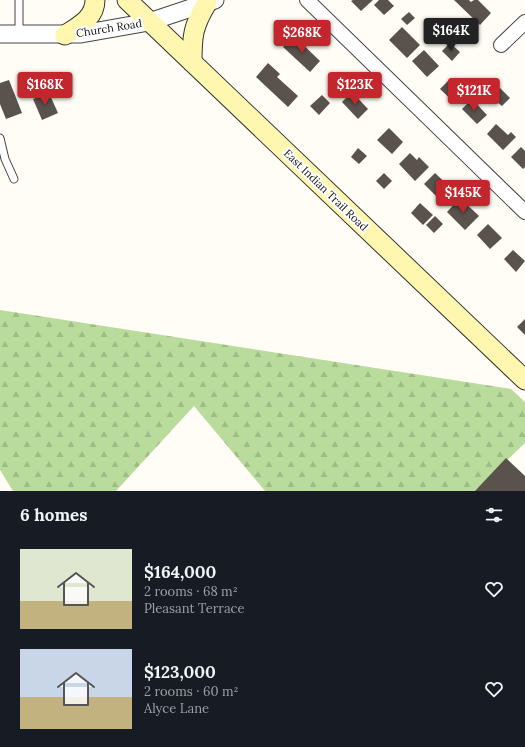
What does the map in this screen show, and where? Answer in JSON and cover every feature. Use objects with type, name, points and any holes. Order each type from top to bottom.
[{"type":"main road","points":[[65,35],[85,22],[92,14],[95,0]]},
{"type":"main road","name":"East Indian Trail Road","points":[[127,0],[525,380]]},
{"type":"main road","points":[[192,62],[193,30],[196,21],[211,2]]},
{"type":"street","points":[[307,0],[525,212]]},
{"type":"street","name":"Church Road","points":[[0,34],[65,35],[88,33],[149,22],[211,2]]},
{"type":"street","points":[[501,45],[525,22]]},
{"type":"lane","points":[[19,0],[19,34]]},
{"type":"lane","points":[[0,138],[5,158],[14,179]]},
{"type":"green space","points":[[0,310],[511,389],[525,402],[525,443],[475,491],[265,491],[194,406],[116,491],[13,491],[0,470]]},
{"type":"building","points":[[373,0],[361,11],[351,1]]},
{"type":"building","points":[[379,0],[388,0],[394,6],[384,15],[374,5]]},
{"type":"building","points":[[454,0],[469,0],[471,2],[478,0],[491,13],[480,25]]},
{"type":"building","points":[[409,12],[415,18],[407,25],[401,19]]},
{"type":"building","points":[[402,27],[420,45],[407,58],[389,40]]},
{"type":"building","points":[[294,36],[320,61],[310,72],[283,47]]},
{"type":"building","points":[[450,43],[460,52],[452,61],[442,51]]},
{"type":"building","points":[[424,50],[439,66],[427,77],[412,61]]},
{"type":"building","points":[[268,63],[280,74],[277,77],[298,96],[288,107],[256,77]]},
{"type":"building","points":[[32,76],[41,92],[30,98],[21,82]]},
{"type":"building","points":[[451,78],[466,94],[456,104],[440,89]]},
{"type":"building","points":[[9,80],[22,113],[6,119],[0,104],[0,83]]},
{"type":"building","points":[[500,88],[510,98],[502,106],[491,97]]},
{"type":"building","points":[[352,92],[368,109],[358,119],[342,102]]},
{"type":"building","points":[[49,93],[58,113],[42,120],[33,99]]},
{"type":"building","points":[[322,95],[330,103],[319,115],[310,106]]},
{"type":"building","points":[[472,99],[487,115],[477,124],[462,109]]},
{"type":"building","points":[[496,124],[508,135],[511,132],[516,137],[503,150],[487,134]]},
{"type":"building","points":[[389,128],[403,142],[392,154],[377,140]]},
{"type":"building","points":[[521,147],[525,151],[525,167],[523,169],[511,157]]},
{"type":"building","points":[[358,148],[367,156],[359,164],[351,157]]},
{"type":"building","points":[[410,153],[417,160],[419,157],[429,167],[415,181],[399,164]]},
{"type":"building","points":[[384,173],[392,181],[384,189],[376,181]]},
{"type":"building","points":[[435,173],[451,188],[440,200],[424,184]]},
{"type":"building","points":[[460,198],[479,216],[465,230],[447,212]]},
{"type":"building","points":[[420,203],[433,215],[423,225],[411,213]]},
{"type":"building","points":[[435,216],[443,224],[434,233],[426,225]]},
{"type":"building","points":[[488,224],[502,238],[490,249],[477,235]]},
{"type":"building","points":[[513,250],[525,261],[516,272],[504,259]]},
{"type":"building","points":[[525,319],[525,335],[517,327]]},
{"type":"building","points":[[506,458],[525,476],[525,491],[475,491]]}]
